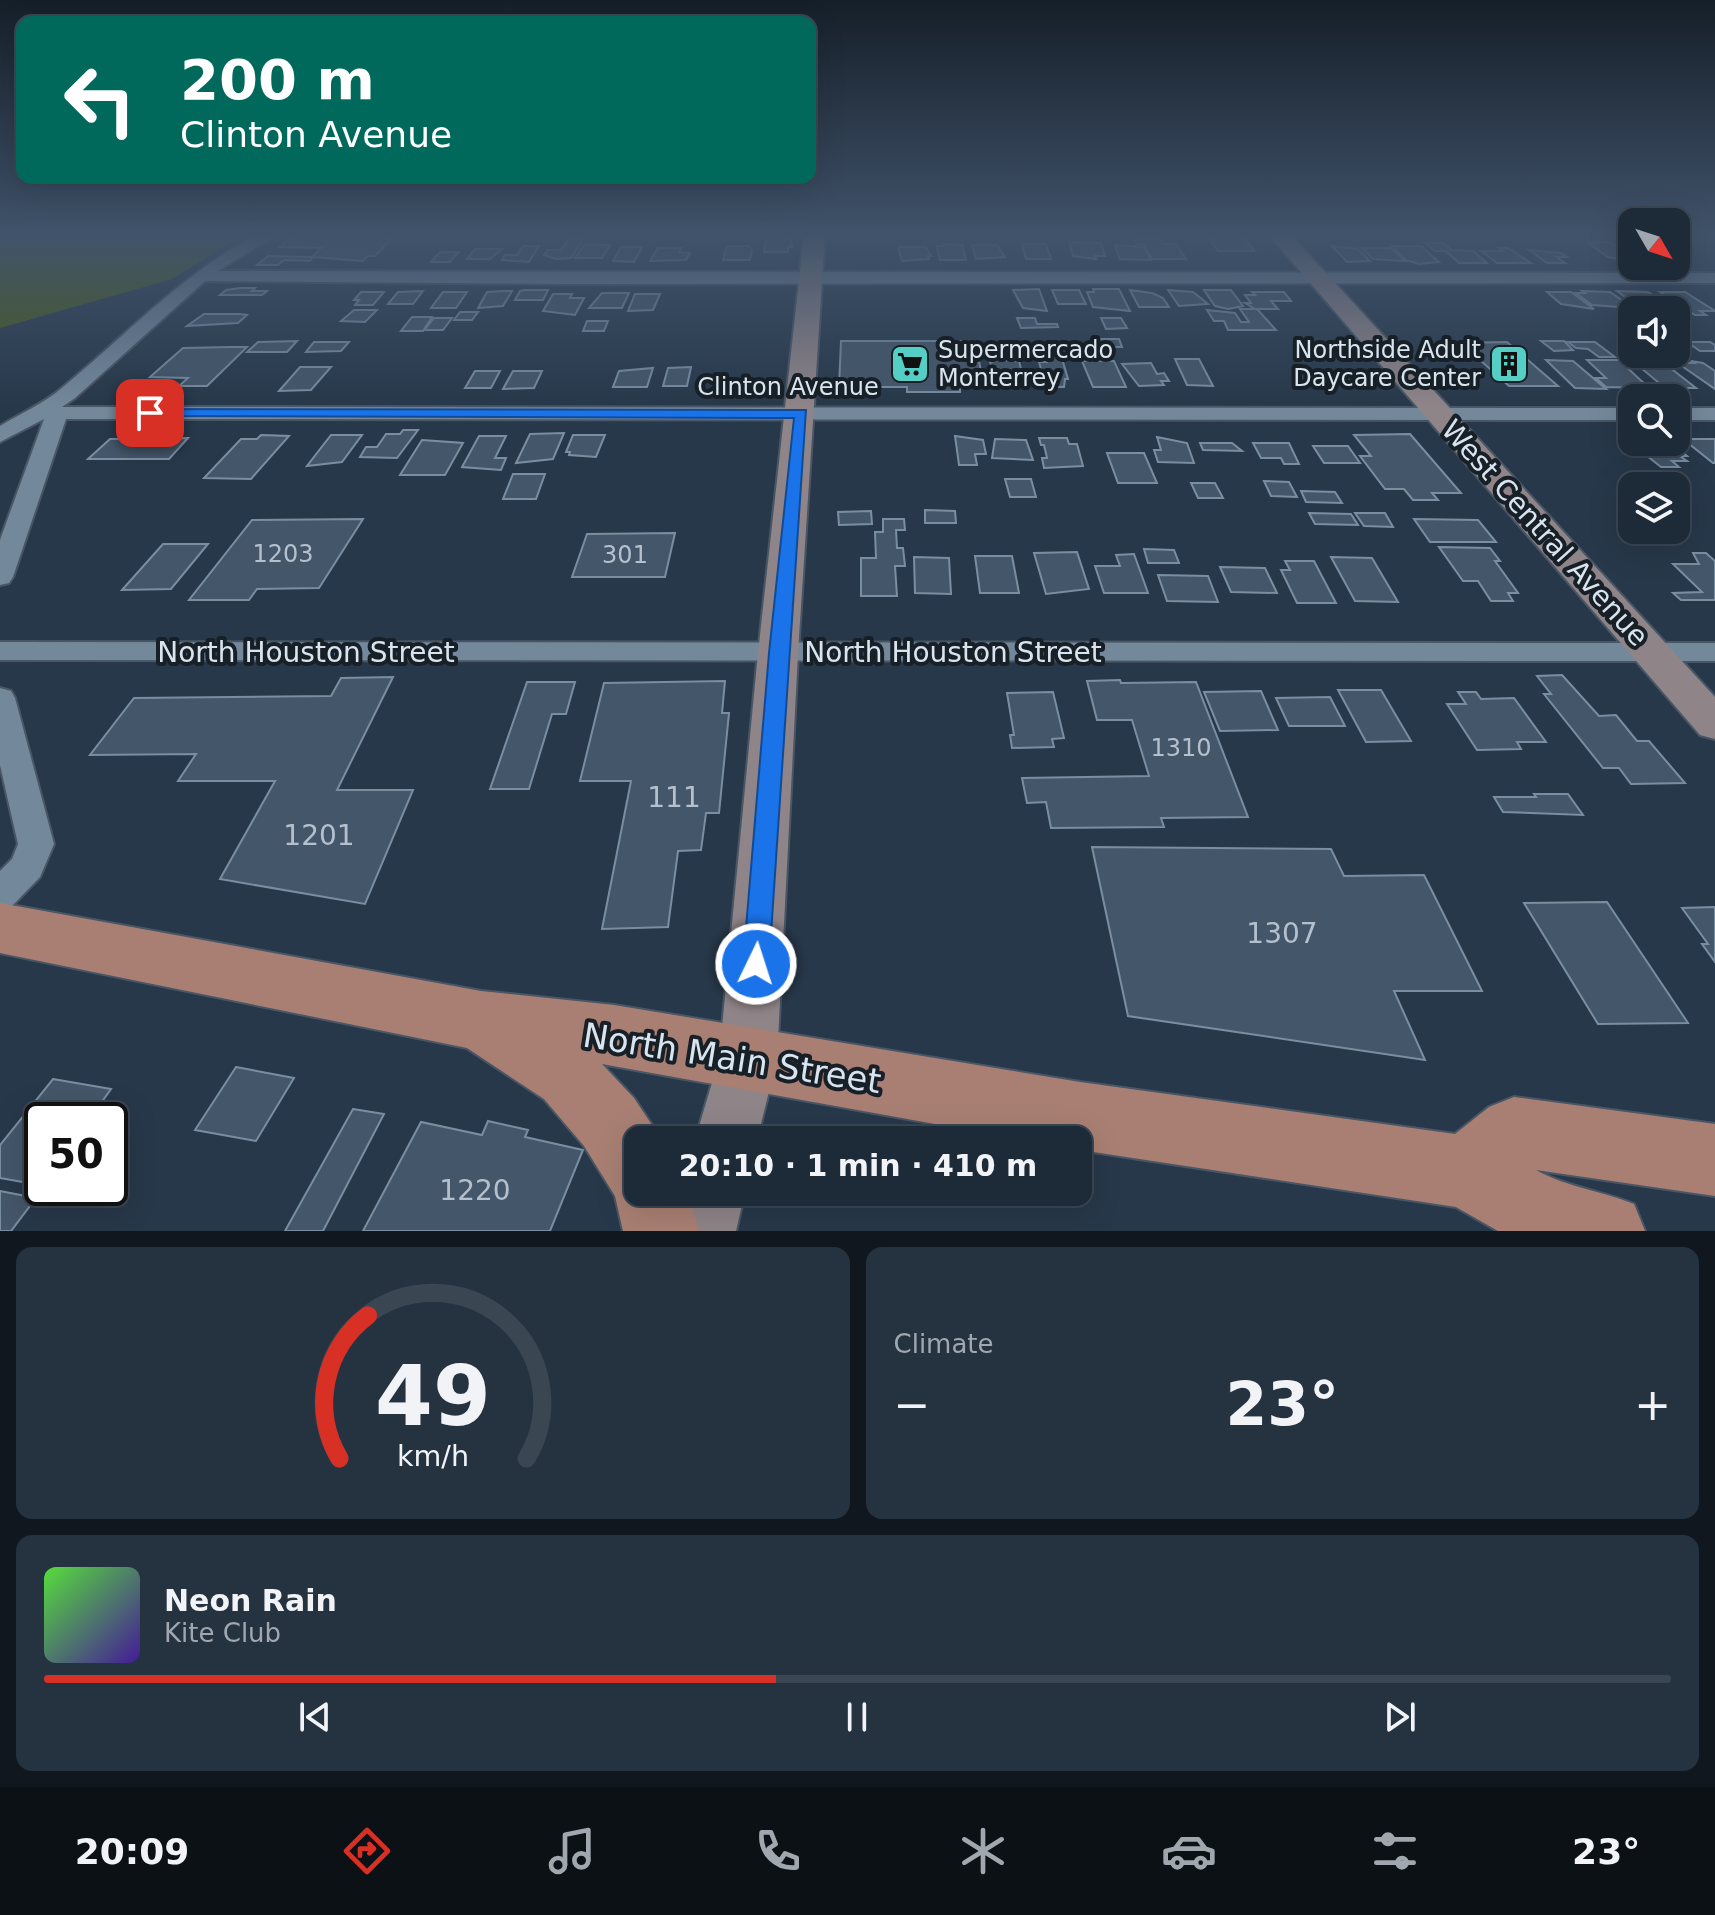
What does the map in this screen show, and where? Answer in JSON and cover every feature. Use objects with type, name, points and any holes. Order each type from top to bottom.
[{"type":"main road","points":[[730,1126],[748,1059],[778,653],[810,292]]},
{"type":"main road","name":"West Central Avenue","points":[[1329,292],[1715,724]]},
{"type":"main road","name":"North Main Street","points":[[0,928],[481,1021],[614,1035],[1080,1116],[1466,1172],[1539,1213],[1607,1231]]},
{"type":"main road","points":[[481,1021],[568,1076],[609,1122],[624,1146]]},
{"type":"main road","points":[[1466,1172],[1514,1132],[1715,1160]]},
{"type":"main road","points":[[655,1206],[661,1231]]},
{"type":"main road","points":[[703,1231],[709,1206]]},
{"type":"street","points":[[0,435],[49,413],[180,292]]},
{"type":"street","points":[[0,577],[49,413]]},
{"type":"street","name":"Clinton Avenue","points":[[49,413],[1618,414]]},
{"type":"street","points":[[1690,414],[1715,414]]},
{"type":"street","name":"North Houston Street","points":[[0,651],[1715,652]]},
{"type":"street","points":[[0,698],[36,844],[27,867],[0,894]]},
{"type":"green space","points":[[0,292],[125,292],[0,328]]},
{"type":"building","points":[[223,292],[265,292],[262,295],[220,295]]},
{"type":"building","points":[[361,292],[384,292],[373,305],[355,305],[359,300],[354,300]]},
{"type":"building","points":[[398,292],[422,292],[413,304],[388,304]]},
{"type":"building","points":[[443,292],[467,292],[456,308],[431,308]]},
{"type":"building","points":[[487,292],[511,292],[503,306],[478,308]]},
{"type":"building","points":[[519,292],[547,292],[543,300],[515,300]]},
{"type":"building","points":[[1014,292],[1040,292],[1047,311],[1023,308]]},
{"type":"building","points":[[1053,292],[1080,292],[1086,304],[1058,304]]},
{"type":"building","points":[[1087,292],[1121,292],[1130,311],[1093,307]]},
{"type":"building","points":[[1131,292],[1152,293],[1163,298],[1169,307],[1139,307]]},
{"type":"building","points":[[1170,292],[1194,292],[1208,304],[1179,306]]},
{"type":"building","points":[[1206,292],[1233,292],[1243,306],[1228,309],[1215,306]]},
{"type":"building","points":[[1252,292],[1284,292],[1291,301],[1271,301],[1278,309],[1255,309],[1245,303],[1251,303],[1245,295],[1255,295]]},
{"type":"building","points":[[1548,292],[1572,292],[1594,309],[1561,304]]},
{"type":"building","points":[[1611,292],[1618,298],[1618,307],[1592,305],[1576,293]]},
{"type":"building","points":[[1619,292],[1649,292],[1654,296],[1624,296]]},
{"type":"building","points":[[1661,292],[1686,292],[1715,311],[1700,311],[1706,315],[1690,312],[1690,296],[1666,296]]},
{"type":"building","points":[[602,293],[629,293],[622,308],[589,308]]},
{"type":"building","points":[[553,294],[572,294],[570,298],[584,298],[575,315],[543,311]]},
{"type":"building","points":[[635,294],[660,294],[653,310],[628,311]]},
{"type":"building","points":[[1240,309],[1257,309],[1276,330],[1228,330],[1224,321],[1214,321],[1207,310],[1235,313],[1241,322],[1249,322]]},
{"type":"building","points":[[354,310],[377,310],[365,322],[341,321]]},
{"type":"building","points":[[460,312],[478,312],[472,320],[454,320]]},
{"type":"building","points":[[204,314],[247,315],[238,323],[187,326]]},
{"type":"building","points":[[412,317],[432,317],[423,331],[401,331]]},
{"type":"building","points":[[434,318],[452,318],[443,330],[424,330]]},
{"type":"building","points":[[1017,318],[1035,318],[1037,324],[1057,324],[1058,327],[1021,328]]},
{"type":"building","points":[[1101,318],[1121,318],[1127,328],[1106,329]]},
{"type":"building","points":[[587,321],[608,321],[604,331],[583,331]]},
{"type":"building","points":[[1094,339],[1119,339],[1122,347],[1097,347]]},
{"type":"building","points":[[297,341],[287,352],[247,352],[258,342]]},
{"type":"building","name":"Supermercado Monterrey","points":[[841,341],[975,341],[984,386],[960,386],[960,392],[907,392],[907,387],[839,387]]},
{"type":"building","points":[[1541,341],[1564,341],[1573,350],[1554,351]]},
{"type":"building","points":[[314,342],[349,342],[341,351],[306,352]]},
{"type":"building","name":"Northside Adult Daycare Center","points":[[1507,342],[1558,386],[1509,386],[1461,343]]},
{"type":"building","points":[[1568,342],[1595,342],[1615,357],[1599,357],[1588,349],[1576,348]]},
{"type":"building","points":[[1690,342],[1715,345],[1715,351],[1700,351]]},
{"type":"building","points":[[247,347],[207,386],[179,386],[188,378],[150,377],[183,348]]},
{"type":"building","points":[[1049,355],[1061,355],[1068,379],[1065,379],[1064,387],[1046,387],[1039,362],[1047,362]]},
{"type":"building","points":[[1175,359],[1199,359],[1213,386],[1187,385]]},
{"type":"building","points":[[1546,360],[1573,361],[1606,389],[1575,388]]},
{"type":"building","points":[[1587,360],[1618,360],[1618,368],[1628,368],[1645,384],[1606,387],[1596,378],[1606,378]]},
{"type":"building","points":[[1019,361],[1025,385],[996,385],[990,362]]},
{"type":"building","points":[[1082,361],[1114,361],[1126,387],[1093,387]]},
{"type":"building","points":[[1691,361],[1703,363],[1715,371],[1715,389],[1685,368],[1690,368],[1690,363],[1694,363]]},
{"type":"building","points":[[1151,363],[1157,374],[1164,373],[1169,381],[1161,381],[1164,385],[1139,386],[1122,364]]},
{"type":"building","points":[[300,367],[331,367],[311,390],[279,391]]},
{"type":"building","points":[[691,367],[687,386],[663,386],[668,368]]},
{"type":"building","points":[[653,368],[647,387],[613,387],[619,371]]},
{"type":"building","points":[[1641,368],[1670,368],[1696,388],[1690,388],[1690,384],[1660,384]]},
{"type":"building","points":[[475,371],[500,371],[491,388],[465,388]]},
{"type":"building","points":[[513,371],[542,371],[534,388],[503,389]]},
{"type":"building","points":[[403,430],[418,430],[397,458],[360,457],[366,447],[377,447],[386,434],[400,434]]},
{"type":"building","points":[[564,433],[553,459],[516,463],[530,434]]},
{"type":"building","points":[[1410,434],[1461,493],[1432,493],[1438,500],[1413,500],[1404,489],[1385,489],[1360,456],[1371,456],[1354,435]]},
{"type":"building","points":[[261,435],[289,436],[251,479],[204,478],[241,439],[257,439]]},
{"type":"building","points":[[331,435],[362,435],[342,462],[307,466]]},
{"type":"building","points":[[573,435],[605,435],[596,457],[569,455],[570,452],[566,452]]},
{"type":"building","points":[[479,436],[506,436],[495,458],[506,458],[501,470],[462,467]]},
{"type":"building","points":[[955,436],[983,440],[986,454],[975,454],[977,465],[959,465]]},
{"type":"building","points":[[1157,437],[1187,443],[1194,463],[1158,462],[1154,450],[1161,450]]},
{"type":"building","points":[[188,438],[169,459],[88,459],[110,439]]},
{"type":"building","points":[[1039,438],[1067,438],[1069,444],[1077,444],[1083,466],[1044,468],[1042,458],[1047,458]]},
{"type":"building","points":[[995,439],[1026,440],[1033,460],[992,458]]},
{"type":"building","points":[[1690,439],[1715,439],[1713,463],[1690,445]]},
{"type":"building","points":[[422,440],[463,443],[445,475],[400,475]]},
{"type":"building","points":[[1200,443],[1232,443],[1242,451],[1203,450]]},
{"type":"building","points":[[1253,443],[1289,443],[1299,464],[1284,464],[1281,458],[1261,458]]},
{"type":"building","points":[[1313,446],[1348,446],[1360,463],[1324,463]]},
{"type":"building","points":[[1107,453],[1144,453],[1157,483],[1118,483]]},
{"type":"building","points":[[1647,456],[1680,456],[1687,461],[1672,461],[1679,467],[1661,467]]},
{"type":"building","points":[[513,474],[545,474],[536,499],[503,499]]},
{"type":"building","points":[[1005,479],[1031,479],[1036,497],[1010,497]]},
{"type":"building","points":[[1264,481],[1289,482],[1297,497],[1271,496]]},
{"type":"building","points":[[1191,483],[1215,483],[1223,498],[1198,498]]},
{"type":"building","points":[[1301,491],[1335,492],[1342,503],[1306,502]]},
{"type":"building","points":[[925,510],[955,511],[956,523],[925,523]]},
{"type":"building","points":[[871,511],[872,524],[839,525],[838,512]]},
{"type":"building","points":[[1309,513],[1351,514],[1358,525],[1315,524]]},
{"type":"building","points":[[1355,513],[1385,513],[1393,527],[1364,526]]},
{"type":"building","points":[[363,519],[319,588],[257,589],[249,600],[189,600],[252,520]]},
{"type":"building","points":[[883,519],[904,519],[905,530],[896,530],[897,548],[903,548],[905,566],[895,566],[897,596],[861,596],[861,558],[876,558],[875,532],[883,532]]},
{"type":"building","points":[[1414,519],[1478,520],[1496,542],[1430,542]]},
{"type":"building","points":[[675,533],[665,577],[572,577],[587,534]]},
{"type":"building","points":[[163,544],[208,544],[171,589],[122,590]]},
{"type":"building","points":[[1439,547],[1490,548],[1500,561],[1495,561],[1518,593],[1508,593],[1513,601],[1491,601],[1478,581],[1463,581]]},
{"type":"building","points":[[1144,549],[1174,550],[1179,563],[1148,563]]},
{"type":"building","points":[[1077,552],[1089,589],[1046,594],[1034,553]]},
{"type":"building","points":[[1693,553],[1706,553],[1715,561],[1715,600],[1681,600],[1673,593],[1702,592],[1673,564],[1699,564]]},
{"type":"building","points":[[1134,554],[1148,593],[1104,593],[1095,566],[1120,566],[1116,555]]},
{"type":"building","points":[[975,556],[1012,556],[1019,593],[980,593]]},
{"type":"building","points":[[914,557],[949,558],[951,594],[915,593]]},
{"type":"building","points":[[1331,557],[1372,558],[1398,602],[1355,601]]},
{"type":"building","points":[[1285,561],[1314,561],[1336,603],[1297,603],[1281,570],[1290,570]]},
{"type":"building","points":[[1220,567],[1265,568],[1277,593],[1231,592]]},
{"type":"building","points":[[1158,575],[1208,576],[1218,602],[1167,601]]},
{"type":"building","points":[[1562,675],[1599,716],[1616,715],[1637,741],[1649,741],[1685,783],[1631,784],[1619,768],[1603,768],[1544,694],[1551,694],[1537,676]]},
{"type":"building","points":[[393,677],[337,790],[413,790],[365,904],[220,879],[275,781],[178,781],[196,754],[90,755],[134,698],[331,696],[341,678]]},
{"type":"building","points":[[1120,680],[1121,683],[1196,682],[1248,817],[1161,818],[1164,827],[1051,828],[1046,802],[1027,803],[1022,778],[1149,776],[1132,720],[1097,720],[1087,681]]},
{"type":"building","points":[[725,681],[722,713],[729,713],[719,813],[706,813],[701,850],[678,851],[668,927],[602,929],[631,781],[580,781],[604,683]]},
{"type":"building","points":[[527,682],[575,682],[566,714],[552,714],[529,789],[490,789]]},
{"type":"building","points":[[1338,690],[1381,690],[1411,741],[1366,742]]},
{"type":"building","points":[[1261,691],[1278,730],[1220,731],[1204,692]]},
{"type":"building","points":[[1053,692],[1064,738],[1052,739],[1054,747],[1012,748],[1010,735],[1014,735],[1007,693]]},
{"type":"building","points":[[1458,692],[1476,692],[1481,699],[1514,698],[1546,742],[1517,742],[1521,749],[1477,750],[1447,704],[1466,704]]},
{"type":"building","points":[[1330,697],[1345,726],[1289,726],[1276,698]]},
{"type":"building","points":[[1534,794],[1568,794],[1583,815],[1503,812],[1494,797],[1536,797]]},
{"type":"building","points":[[1092,847],[1331,849],[1344,876],[1424,875],[1482,991],[1394,991],[1425,1060],[1128,1016]]},
{"type":"building","points":[[1607,902],[1688,1023],[1598,1024],[1524,903]]},
{"type":"building","points":[[1715,907],[1715,962],[1702,944],[1708,944],[1682,908]]},
{"type":"building","points":[[236,1067],[294,1078],[256,1141],[195,1130]]},
{"type":"building","points":[[53,1079],[111,1089],[102,1102],[35,1102]]},
{"type":"building","points":[[353,1109],[384,1114],[323,1231],[285,1231]]},
{"type":"building","points":[[24,1115],[24,1182],[0,1178],[0,1145]]},
{"type":"building","points":[[488,1121],[528,1130],[525,1137],[583,1150],[550,1231],[363,1231],[421,1122],[482,1135]]},
{"type":"building","points":[[0,1191],[24,1196],[24,1206],[30,1206],[11,1231],[0,1231]]},
{"type":"place","name":"Supermercado Monterrey","points":[[910,364]]},
{"type":"place","name":"Northside Adult Daycare Center","points":[[1509,364]]},
{"type":"route","points":[[150,413],[801,413],[778,653],[756,964]]}]
